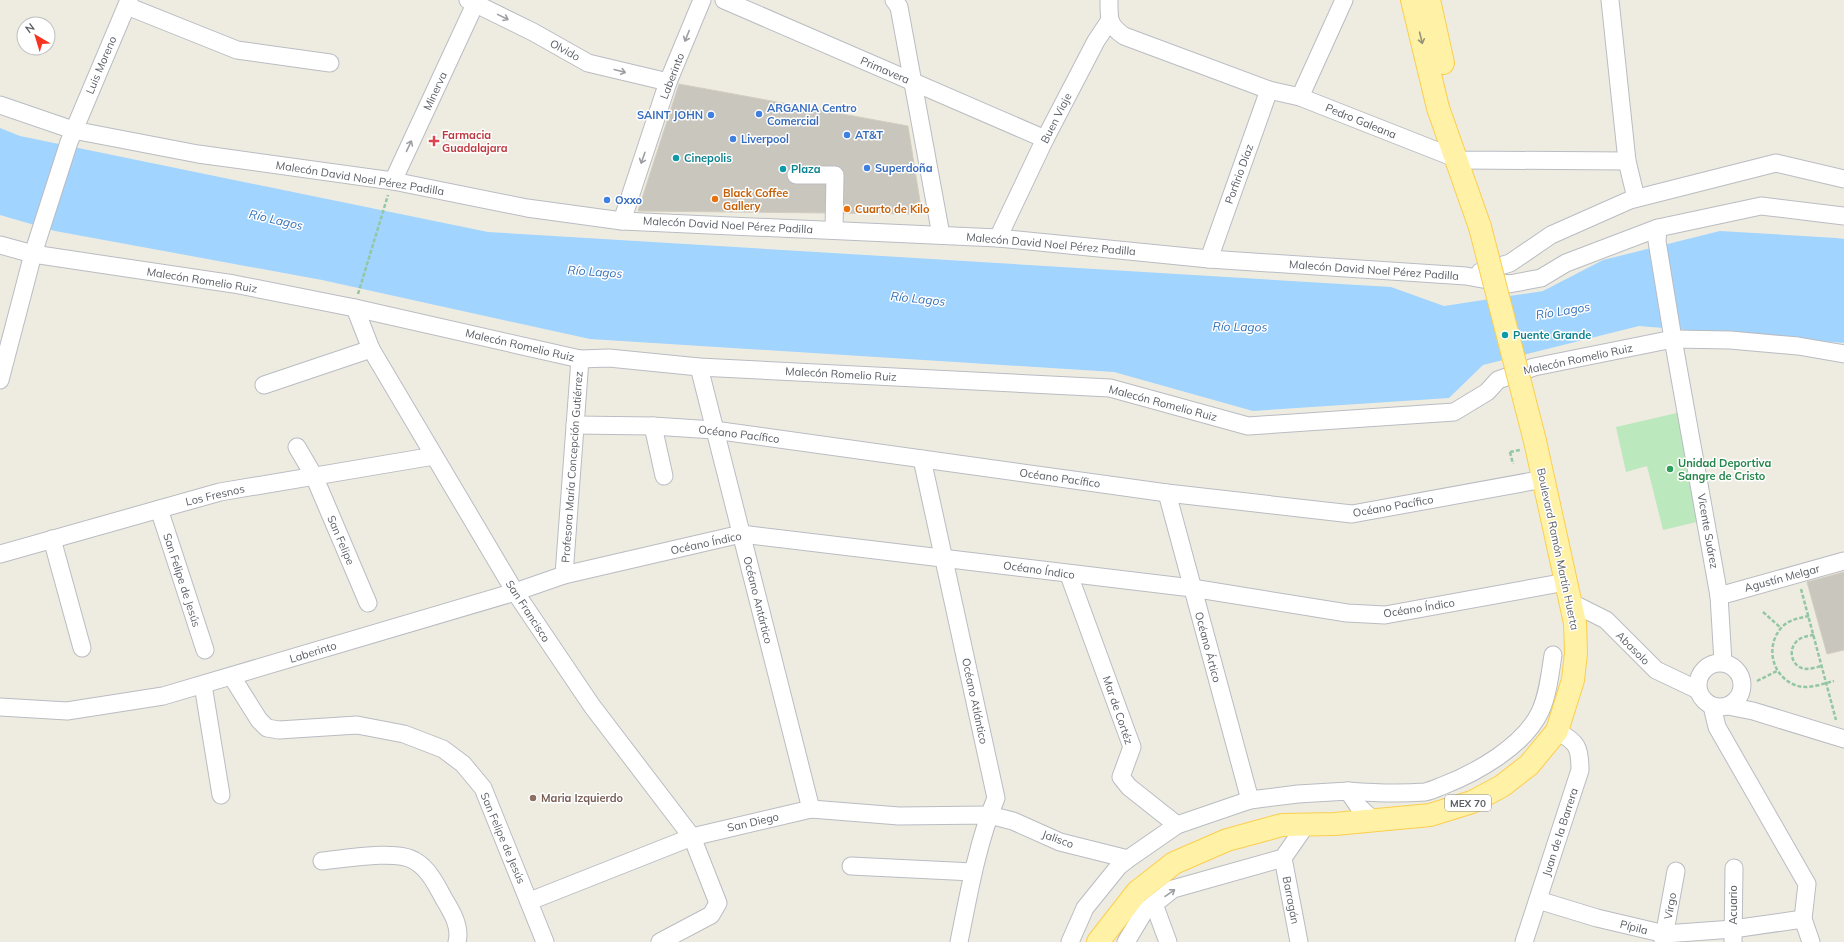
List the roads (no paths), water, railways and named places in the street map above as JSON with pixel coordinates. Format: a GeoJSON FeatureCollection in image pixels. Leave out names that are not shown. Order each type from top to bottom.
{"type":"FeatureCollection","features":[{"type":"Feature","properties":{"kind":"main road"},"geometry":{"type":"LineString","coordinates":[[1412,0],[1438,108],[1460,165]]}},
{"type":"Feature","properties":{"kind":"main road"},"geometry":{"type":"LineString","coordinates":[[1429,0],[1460,165]]}},
{"type":"Feature","properties":{"kind":"main road","name":"Boulevard Ramón Martín Huerta"},"geometry":{"type":"LineString","coordinates":[[1098,942],[1137,892],[1174,864],[1227,840],[1282,826],[1335,824],[1430,815],[1472,802],[1502,786],[1529,765],[1557,731],[1572,680],[1576,653],[1575,623],[1544,479],[1480,227],[1460,165]]}},
{"type":"Feature","properties":{"kind":"street","name":"Laberinto"},"geometry":{"type":"LineString","coordinates":[[622,221],[668,82],[702,0]]}},
{"type":"Feature","properties":{"kind":"street","name":"Primavera"},"geometry":{"type":"LineString","coordinates":[[724,0],[1045,139]]}},
{"type":"Feature","properties":{"kind":"street"},"geometry":{"type":"LineString","coordinates":[[894,0],[899,7],[941,235]]}},
{"type":"Feature","properties":{"kind":"street"},"geometry":{"type":"LineString","coordinates":[[1109,0],[1110,20]]}},
{"type":"Feature","properties":{"kind":"street"},"geometry":{"type":"LineString","coordinates":[[1300,97],[1344,0]]}},
{"type":"Feature","properties":{"kind":"street"},"geometry":{"type":"LineString","coordinates":[[1610,0],[1627,161],[1636,198]]}},
{"type":"Feature","properties":{"kind":"street","name":"Olvido"},"geometry":{"type":"LineString","coordinates":[[474,1],[588,63],[668,82]]}},
{"type":"Feature","properties":{"kind":"street","name":"Minerva"},"geometry":{"type":"LineString","coordinates":[[393,181],[474,1]]}},
{"type":"Feature","properties":{"kind":"street"},"geometry":{"type":"LineString","coordinates":[[128,3],[237,50],[330,63]]}},
{"type":"Feature","properties":{"kind":"street","name":"Luis Moreno"},"geometry":{"type":"LineString","coordinates":[[0,380],[36,246],[71,136],[128,3]]}},
{"type":"Feature","properties":{"kind":"street","name":"Pedro Galeana"},"geometry":{"type":"LineString","coordinates":[[1110,20],[1114,29],[1124,36],[1269,90],[1300,97],[1460,165],[1627,161]]}},
{"type":"Feature","properties":{"kind":"street","name":"Buen Viaje"},"geometry":{"type":"LineString","coordinates":[[998,238],[1045,139],[1096,41],[1110,20]]}},
{"type":"Feature","properties":{"kind":"street","name":"Porfirio Díaz"},"geometry":{"type":"LineString","coordinates":[[1209,259],[1269,90]]}},
{"type":"Feature","properties":{"kind":"street","name":"Malecón David Noel Pérez Padilla"},"geometry":{"type":"LineString","coordinates":[[0,105],[71,136],[393,181],[527,208],[622,221],[998,238],[1209,259],[1466,276]]}},
{"type":"Feature","properties":{"kind":"street"},"geometry":{"type":"LineString","coordinates":[[1466,276],[1510,263],[1551,235],[1636,198],[1776,163],[1844,179]]}},
{"type":"Feature","properties":{"kind":"street"},"geometry":{"type":"LineString","coordinates":[[796,175],[835,175],[834,230]]}},
{"type":"Feature","properties":{"kind":"street"},"geometry":{"type":"LineString","coordinates":[[1466,276],[1509,284],[1541,278],[1566,263],[1761,206],[1844,216]]}},
{"type":"Feature","properties":{"kind":"street","name":"Vicente Suárez"},"geometry":{"type":"LineString","coordinates":[[1658,235],[1672,335],[1719,596],[1723,662]]}},
{"type":"Feature","properties":{"kind":"street","name":"Malecón Romelio Ruiz"},"geometry":{"type":"LineString","coordinates":[[0,245],[36,246],[234,284],[356,301],[580,359],[609,358],[699,367],[1110,388],[1248,426],[1454,412],[1487,392],[1498,380],[1534,367],[1672,335],[1798,346],[1844,354]]}},
{"type":"Feature","properties":{"kind":"street","name":"San Francisco"},"geometry":{"type":"LineString","coordinates":[[356,301],[371,349],[515,592],[592,706],[692,837],[718,902],[711,915],[660,942]]}},
{"type":"Feature","properties":{"kind":"street"},"geometry":{"type":"LineString","coordinates":[[264,385],[371,349]]}},
{"type":"Feature","properties":{"kind":"street","name":"Profesora María Concepción Gutiérrez"},"geometry":{"type":"LineString","coordinates":[[564,575],[580,359]]}},
{"type":"Feature","properties":{"kind":"street","name":"Océano Antártico"},"geometry":{"type":"LineString","coordinates":[[699,367],[811,809]]}},
{"type":"Feature","properties":{"kind":"street","name":"Océano Pacífico"},"geometry":{"type":"LineString","coordinates":[[574,425],[653,426],[714,430],[1167,493],[1352,514],[1544,479]]}},
{"type":"Feature","properties":{"kind":"street"},"geometry":{"type":"LineString","coordinates":[[653,426],[664,476]]}},
{"type":"Feature","properties":{"kind":"street","name":"San Felipe"},"geometry":{"type":"LineString","coordinates":[[297,447],[314,476],[368,603]]}},
{"type":"Feature","properties":{"kind":"street","name":"Los Fresnos"},"geometry":{"type":"LineString","coordinates":[[0,554],[220,492],[434,456]]}},
{"type":"Feature","properties":{"kind":"street","name":"Océano Atlántico"},"geometry":{"type":"LineString","coordinates":[[922,459],[996,798],[989,815],[973,872],[959,942]]}},
{"type":"Feature","properties":{"kind":"street","name":"Océano Ártico"},"geometry":{"type":"LineString","coordinates":[[1167,493],[1250,800]]}},
{"type":"Feature","properties":{"kind":"street","name":"San Felipe de Jesús"},"geometry":{"type":"LineString","coordinates":[[159,509],[205,650]]}},
{"type":"Feature","properties":{"kind":"street","name":"Océano Índico"},"geometry":{"type":"LineString","coordinates":[[515,592],[564,575],[741,534],[944,557],[1069,574],[1192,588],[1346,613],[1385,615],[1568,592]]}},
{"type":"Feature","properties":{"kind":"street"},"geometry":{"type":"LineString","coordinates":[[52,539],[82,648]]}},
{"type":"Feature","properties":{"kind":"street","name":"Agustín Melgar"},"geometry":{"type":"LineString","coordinates":[[1719,596],[1844,561]]}},
{"type":"Feature","properties":{"kind":"street","name":"Mar de Cortéz"},"geometry":{"type":"LineString","coordinates":[[1069,574],[1132,747],[1121,777],[1129,787],[1177,825]]}},
{"type":"Feature","properties":{"kind":"street","name":"Laberinto"},"geometry":{"type":"LineString","coordinates":[[0,707],[67,711],[163,696],[232,677],[515,592]]}},
{"type":"Feature","properties":{"kind":"street","name":"Abasolo"},"geometry":{"type":"LineString","coordinates":[[1568,592],[1606,620],[1656,670],[1698,690]]}},
{"type":"Feature","properties":{"kind":"street"},"geometry":{"type":"LineString","coordinates":[[1070,942],[1085,908],[1128,859],[1177,825],[1250,800],[1298,794],[1348,791],[1374,793],[1426,792],[1466,776],[1487,764],[1524,735],[1540,712],[1548,686],[1553,655]]}},
{"type":"Feature","properties":{"kind":"street"},"geometry":{"type":"LineString","coordinates":[[1720,706],[1739,696],[1742,682],[1736,669],[1723,662],[1716,663],[1703,670],[1697,683],[1701,697],[1720,706],[1753,711],[1844,738]]}},
{"type":"Feature","properties":{"kind":"street","name":"San Felipe de Jesús"},"geometry":{"type":"LineString","coordinates":[[232,677],[259,720],[267,728],[279,730],[357,725],[404,734],[443,749],[463,764],[483,788],[546,942]]}},
{"type":"Feature","properties":{"kind":"street"},"geometry":{"type":"LineString","coordinates":[[203,685],[221,795]]}},
{"type":"Feature","properties":{"kind":"street"},"geometry":{"type":"LineString","coordinates":[[1720,706],[1717,727],[1807,884],[1803,919],[1811,942]]}},
{"type":"Feature","properties":{"kind":"street","name":"Juan de la Barrera"},"geometry":{"type":"LineString","coordinates":[[1524,942],[1580,770],[1580,752],[1570,738],[1557,731]]}},
{"type":"Feature","properties":{"kind":"street"},"geometry":{"type":"LineString","coordinates":[[1348,791],[1359,807],[1373,820]]}},
{"type":"Feature","properties":{"kind":"street","name":"San Diego"},"geometry":{"type":"LineString","coordinates":[[530,901],[692,837],[811,809],[899,816],[989,815]]}},
{"type":"Feature","properties":{"kind":"street","name":"Jalisco"},"geometry":{"type":"LineString","coordinates":[[989,815],[1014,821],[1060,842],[1128,859]]}},
{"type":"Feature","properties":{"kind":"street"},"geometry":{"type":"LineString","coordinates":[[1126,942],[1144,912],[1173,889],[1283,858],[1306,825]]}},
{"type":"Feature","properties":{"kind":"street"},"geometry":{"type":"LineString","coordinates":[[322,861],[392,854],[415,860],[431,876],[456,919],[459,937],[457,942]]}},
{"type":"Feature","properties":{"kind":"street","name":"Barragán"},"geometry":{"type":"LineString","coordinates":[[1283,858],[1299,942]]}},
{"type":"Feature","properties":{"kind":"street"},"geometry":{"type":"LineString","coordinates":[[851,866],[973,872]]}},
{"type":"Feature","properties":{"kind":"street","name":"Acuario"},"geometry":{"type":"LineString","coordinates":[[1733,936],[1734,868]]}},
{"type":"Feature","properties":{"kind":"street","name":"Virgo"},"geometry":{"type":"LineString","coordinates":[[1664,938],[1676,870]]}},
{"type":"Feature","properties":{"kind":"street","name":"Pípila"},"geometry":{"type":"LineString","coordinates":[[1538,900],[1664,938],[1733,936],[1803,919]]}},
{"type":"Feature","properties":{"kind":"street"},"geometry":{"type":"LineString","coordinates":[[1154,904],[1168,942]]}},
{"type":"Feature","properties":{"kind":"water","name":"Río Lagos"},"geometry":{"type":"Polygon","coordinates":[[[0,128],[20,136],[488,232],[1391,287],[1444,306],[1543,291],[1603,260],[1720,231],[1836,238],[1844,239],[1844,343],[1639,326],[1483,365],[1449,398],[1253,411],[1114,372],[590,339],[322,280],[55,231],[0,215],[0,128]]]}},
{"type":"Feature","properties":{"kind":"place","name":"ARGANIA Centro Comercial"},"geometry":{"type":"Point","coordinates":[759,114]}},
{"type":"Feature","properties":{"kind":"place","name":"SAINT JOHN"},"geometry":{"type":"Point","coordinates":[711,115]}},
{"type":"Feature","properties":{"kind":"place","name":"AT&T"},"geometry":{"type":"Point","coordinates":[847,135]}},
{"type":"Feature","properties":{"kind":"place","name":"Liverpool"},"geometry":{"type":"Point","coordinates":[733,139]}},
{"type":"Feature","properties":{"kind":"place","name":"Farmacia Guadalajara"},"geometry":{"type":"Point","coordinates":[434,141]}},
{"type":"Feature","properties":{"kind":"place","name":"Cinepolis"},"geometry":{"type":"Point","coordinates":[676,158]}},
{"type":"Feature","properties":{"kind":"place","name":"Superdoña"},"geometry":{"type":"Point","coordinates":[867,168]}},
{"type":"Feature","properties":{"kind":"place","name":"Plaza"},"geometry":{"type":"Point","coordinates":[783,169]}},
{"type":"Feature","properties":{"kind":"place","name":"Black Coffee Gallery"},"geometry":{"type":"Point","coordinates":[715,199]}},
{"type":"Feature","properties":{"kind":"place","name":"Oxxo"},"geometry":{"type":"Point","coordinates":[607,200]}},
{"type":"Feature","properties":{"kind":"place","name":"Cuarto de Kilo"},"geometry":{"type":"Point","coordinates":[847,209]}},
{"type":"Feature","properties":{"kind":"place","name":"Puente Grande"},"geometry":{"type":"Point","coordinates":[1505,335]}},
{"type":"Feature","properties":{"kind":"place","name":"Unidad Deportiva Sangre de Cristo"},"geometry":{"type":"Point","coordinates":[1670,469]}},
{"type":"Feature","properties":{"kind":"place","name":"Maria Izquierdo"},"geometry":{"type":"Point","coordinates":[533,798]}}]}
